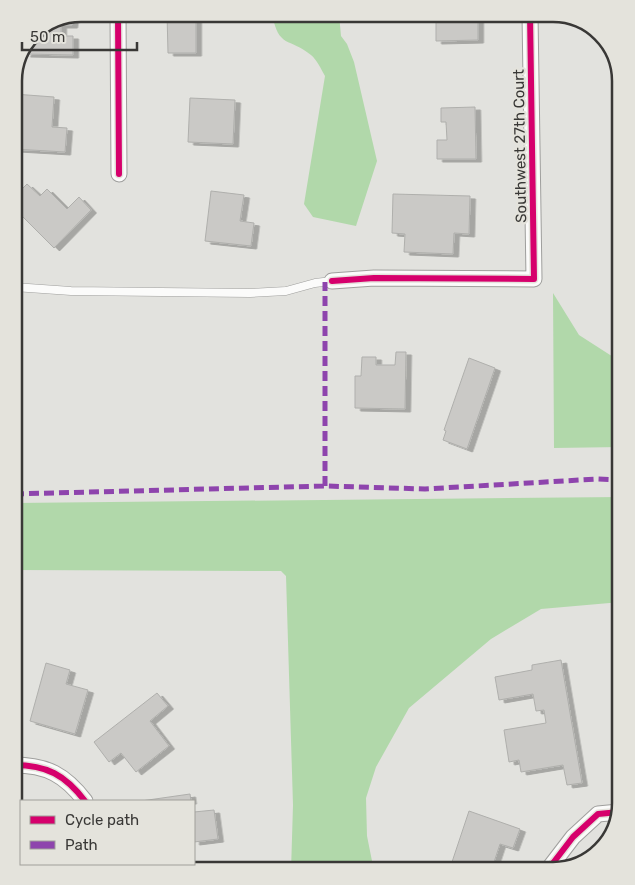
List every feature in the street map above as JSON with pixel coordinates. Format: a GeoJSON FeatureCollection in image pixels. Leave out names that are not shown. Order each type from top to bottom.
{"type":"FeatureCollection","features":[{"type":"Feature","properties":{"kind":"street"},"geometry":{"type":"LineString","coordinates":[[118,22],[119,174]]}},
{"type":"Feature","properties":{"kind":"street","name":"Southwest 27th Court"},"geometry":{"type":"LineString","coordinates":[[332,281],[374,278],[534,278],[530,23]]}},
{"type":"Feature","properties":{"kind":"street"},"geometry":{"type":"LineString","coordinates":[[22,765],[58,773],[73,785],[84,800]]}},
{"type":"Feature","properties":{"kind":"street"},"geometry":{"type":"LineString","coordinates":[[554,862],[573,837],[598,814],[612,813]]}},
{"type":"Feature","properties":{"kind":"lane"},"geometry":{"type":"LineString","coordinates":[[23,288],[71,291],[250,293],[286,290],[315,282],[332,281]]}},
{"type":"Feature","properties":{"kind":"shaded area"},"geometry":{"type":"Polygon","coordinates":[[[274,22],[340,23],[341,36],[347,44],[354,62],[377,161],[356,226],[313,217],[304,204],[325,76],[311,55],[282,38],[274,22]]]}},
{"type":"Feature","properties":{"kind":"shaded area"},"geometry":{"type":"Polygon","coordinates":[[[553,293],[579,335],[612,356],[612,447],[554,448],[553,293]]]}},
{"type":"Feature","properties":{"kind":"shaded area"},"geometry":{"type":"Polygon","coordinates":[[[612,497],[612,603],[541,609],[491,639],[409,708],[376,767],[366,798],[367,836],[372,862],[291,862],[293,805],[286,576],[281,571],[22,570],[22,503],[612,497]]]}},
{"type":"Feature","properties":{"kind":"building"},"geometry":{"type":"Polygon","coordinates":[[[167,22],[196,22],[196,53],[168,53],[167,22]]]}},
{"type":"Feature","properties":{"kind":"building"},"geometry":{"type":"Polygon","coordinates":[[[436,23],[478,23],[478,40],[436,41],[436,23]]]}},
{"type":"Feature","properties":{"kind":"building"},"geometry":{"type":"Polygon","coordinates":[[[61,26],[61,36],[73,36],[73,55],[29,54],[49,32],[61,26]]]}},
{"type":"Feature","properties":{"kind":"building"},"geometry":{"type":"Polygon","coordinates":[[[23,95],[54,97],[52,127],[67,128],[65,152],[23,150],[23,95]]]}},
{"type":"Feature","properties":{"kind":"building"},"geometry":{"type":"Polygon","coordinates":[[[190,98],[235,100],[233,144],[188,142],[190,98]]]}},
{"type":"Feature","properties":{"kind":"building"},"geometry":{"type":"Polygon","coordinates":[[[475,107],[476,159],[437,159],[437,140],[447,140],[446,122],[441,122],[441,108],[475,107]]]}},
{"type":"Feature","properties":{"kind":"building"},"geometry":{"type":"Polygon","coordinates":[[[27,184],[40,196],[47,189],[67,209],[79,197],[91,210],[54,248],[23,217],[23,188],[27,184]]]}},
{"type":"Feature","properties":{"kind":"building"},"geometry":{"type":"Polygon","coordinates":[[[211,191],[244,195],[240,221],[254,223],[251,246],[205,241],[211,191]]]}},
{"type":"Feature","properties":{"kind":"building"},"geometry":{"type":"Polygon","coordinates":[[[393,194],[470,196],[469,234],[454,233],[453,254],[404,252],[405,234],[392,233],[393,194]]]}},
{"type":"Feature","properties":{"kind":"building"},"geometry":{"type":"Polygon","coordinates":[[[396,352],[406,352],[405,409],[355,408],[355,376],[361,376],[362,357],[376,357],[376,365],[395,365],[396,352]]]}},
{"type":"Feature","properties":{"kind":"building"},"geometry":{"type":"Polygon","coordinates":[[[469,358],[495,368],[467,449],[443,440],[446,431],[444,430],[469,358]]]}},
{"type":"Feature","properties":{"kind":"building"},"geometry":{"type":"Polygon","coordinates":[[[561,660],[582,783],[567,785],[563,765],[521,772],[519,760],[509,762],[504,730],[546,723],[544,710],[536,711],[533,694],[499,700],[495,677],[532,670],[532,665],[561,660]]]}},
{"type":"Feature","properties":{"kind":"building"},"geometry":{"type":"Polygon","coordinates":[[[46,663],[70,670],[66,684],[88,690],[75,734],[30,721],[46,663]]]}},
{"type":"Feature","properties":{"kind":"building"},"geometry":{"type":"Polygon","coordinates":[[[157,693],[168,706],[150,721],[169,746],[136,772],[121,753],[109,762],[94,742],[157,693]]]}},
{"type":"Feature","properties":{"kind":"building"},"geometry":{"type":"Polygon","coordinates":[[[190,794],[191,800],[148,800],[190,794]]]}},
{"type":"Feature","properties":{"kind":"building"},"geometry":{"type":"Polygon","coordinates":[[[214,810],[218,839],[195,842],[195,812],[214,810]]]}},
{"type":"Feature","properties":{"kind":"building"},"geometry":{"type":"Polygon","coordinates":[[[469,811],[520,829],[513,848],[500,844],[494,862],[452,862],[469,811]]]}},
{"type":"Feature","properties":{"kind":"marked path"},"geometry":{"type":"LineString","coordinates":[[325,282],[325,486]]}},
{"type":"Feature","properties":{"kind":"marked path"},"geometry":{"type":"LineString","coordinates":[[22,494],[325,486],[425,489],[612,480]]}},
{"type":"Feature","properties":{"kind":"cycle path"},"geometry":{"type":"LineString","coordinates":[[118,22],[119,174]]}},
{"type":"Feature","properties":{"kind":"cycle path"},"geometry":{"type":"LineString","coordinates":[[332,281],[374,278],[534,279],[530,23]]}},
{"type":"Feature","properties":{"kind":"cycle path"},"geometry":{"type":"LineString","coordinates":[[22,765],[54,773],[70,784],[84,800]]}},
{"type":"Feature","properties":{"kind":"cycle path"},"geometry":{"type":"LineString","coordinates":[[554,862],[573,837],[598,814],[612,813]]}}]}
